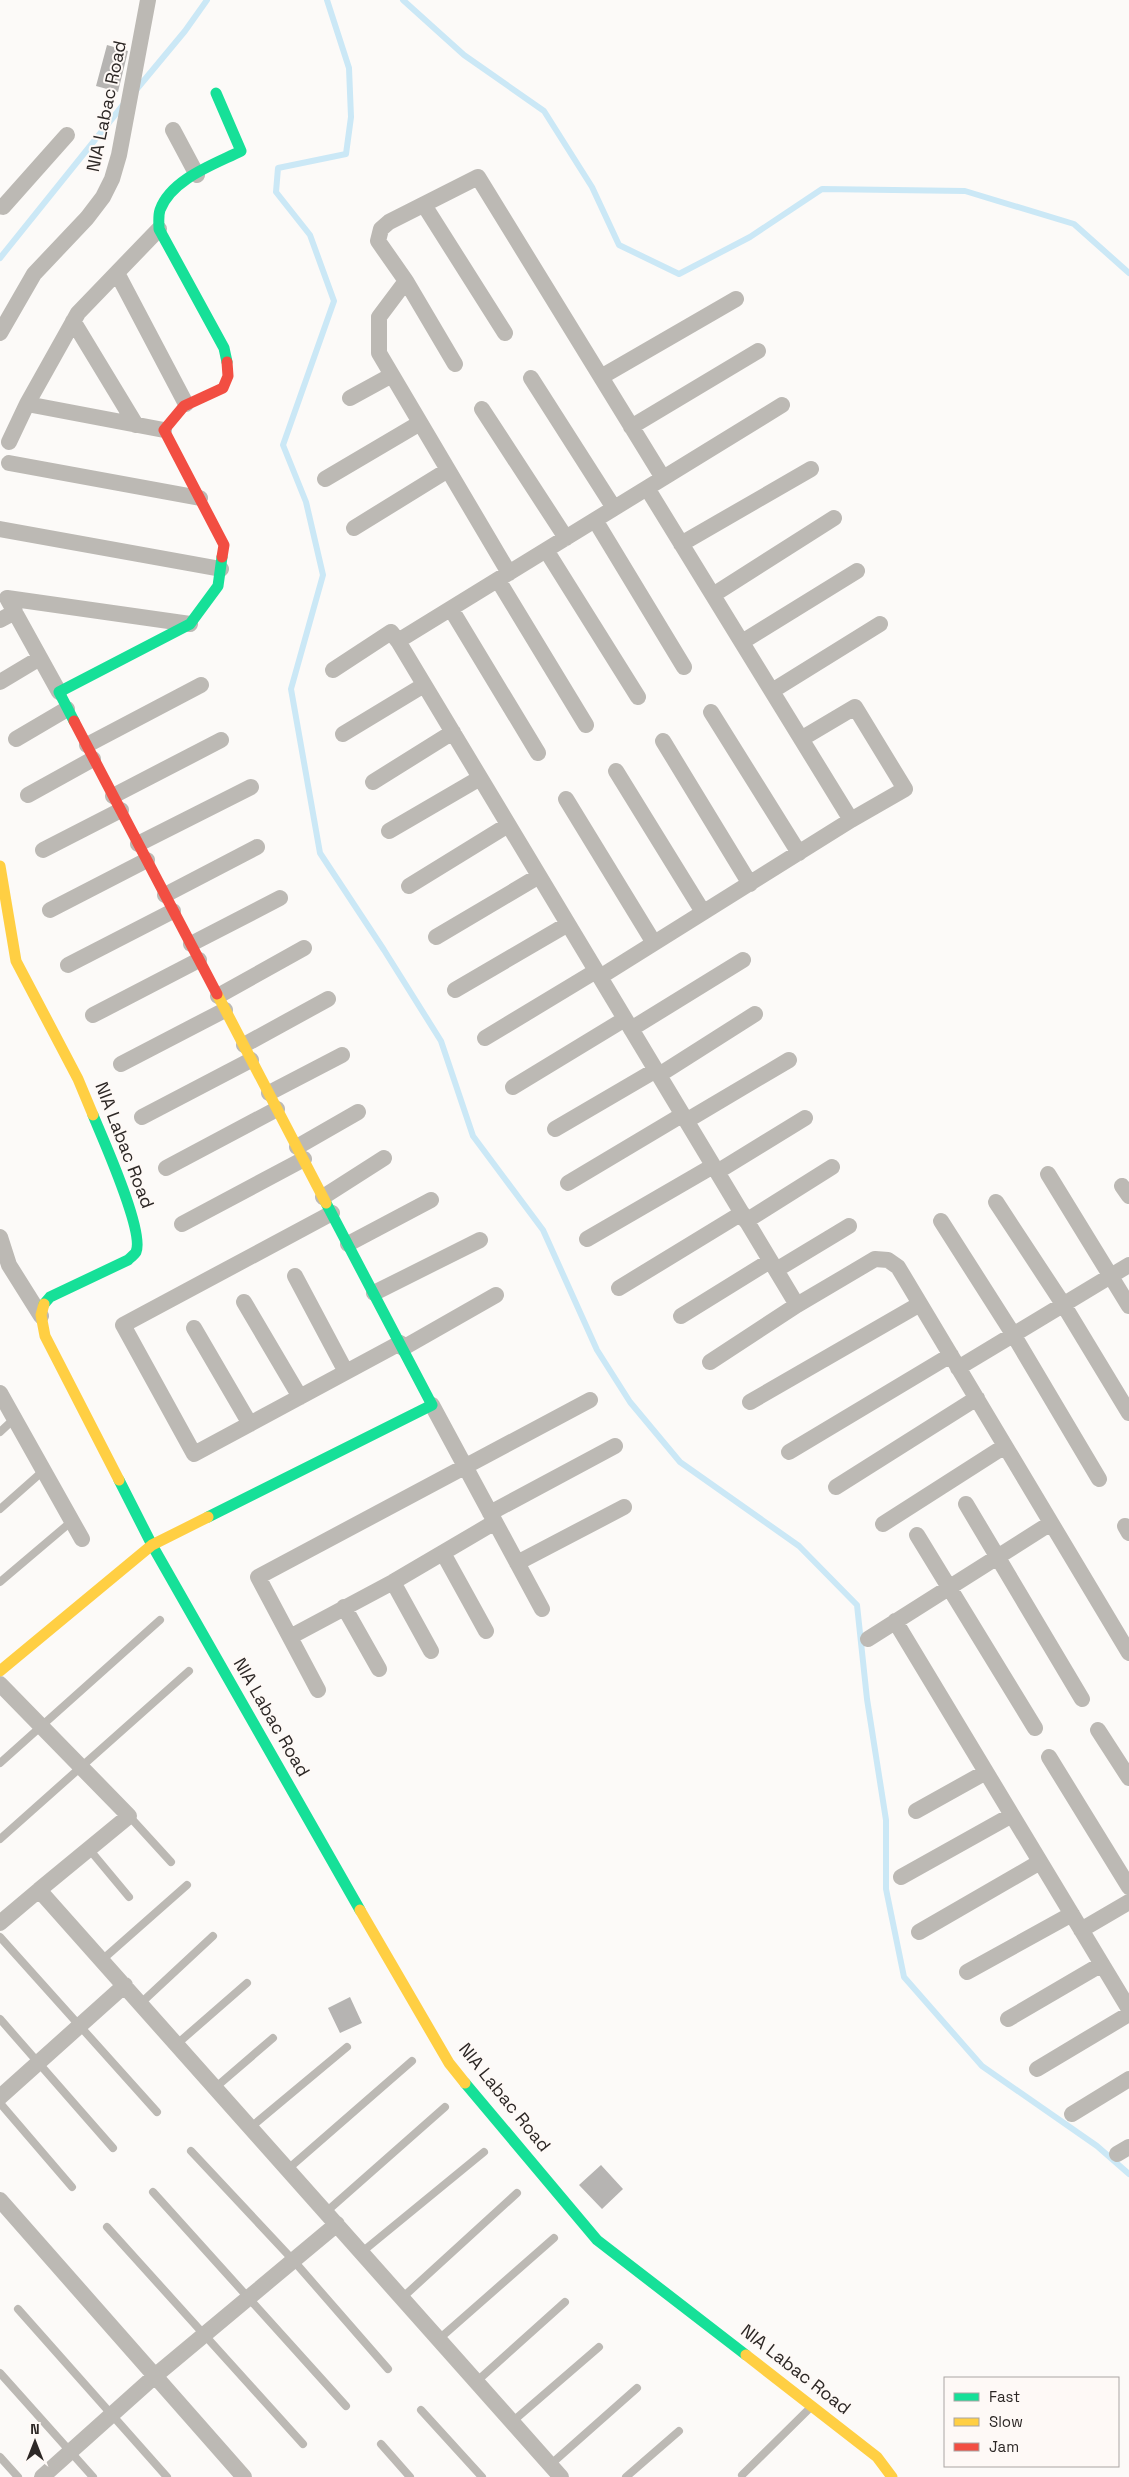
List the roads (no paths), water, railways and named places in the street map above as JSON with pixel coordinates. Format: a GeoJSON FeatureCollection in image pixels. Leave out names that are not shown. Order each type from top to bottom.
{"type":"FeatureCollection","features":[{"type":"Feature","properties":{"kind":"street","name":"NIA Labac Road"},"geometry":{"type":"LineString","coordinates":[[0,333],[34,274],[87,218],[103,197],[112,179],[119,155],[148,0]]}},
{"type":"Feature","properties":{"kind":"street"},"geometry":{"type":"LineString","coordinates":[[164,430],[186,404],[223,390],[229,381],[229,367],[224,348],[159,229],[160,209],[172,192],[197,175],[241,151],[216,92]]}},
{"type":"Feature","properties":{"kind":"street"},"geometry":{"type":"LineString","coordinates":[[173,130],[197,175]]}},
{"type":"Feature","properties":{"kind":"street"},"geometry":{"type":"LineString","coordinates":[[0,206],[3,207],[67,135]]}},
{"type":"Feature","properties":{"kind":"street"},"geometry":{"type":"LineString","coordinates":[[455,364],[406,281],[378,241],[381,229],[389,222],[478,176],[662,478]]}},
{"type":"Feature","properties":{"kind":"street"},"geometry":{"type":"LineString","coordinates":[[424,204],[505,334]]}},
{"type":"Feature","properties":{"kind":"street"},"geometry":{"type":"LineString","coordinates":[[9,442],[27,404],[78,313],[159,229]]}},
{"type":"Feature","properties":{"kind":"street"},"geometry":{"type":"LineString","coordinates":[[117,273],[186,404]]}},
{"type":"Feature","properties":{"kind":"street"},"geometry":{"type":"LineString","coordinates":[[406,281],[379,317],[379,353],[448,470],[586,725]]}},
{"type":"Feature","properties":{"kind":"street"},"geometry":{"type":"LineString","coordinates":[[600,377],[736,299]]}},
{"type":"Feature","properties":{"kind":"street"},"geometry":{"type":"LineString","coordinates":[[73,321],[136,425]]}},
{"type":"Feature","properties":{"kind":"street"},"geometry":{"type":"LineString","coordinates":[[631,427],[758,351]]}},
{"type":"Feature","properties":{"kind":"street"},"geometry":{"type":"LineString","coordinates":[[350,398],[392,375]]}},
{"type":"Feature","properties":{"kind":"street"},"geometry":{"type":"LineString","coordinates":[[531,378],[614,508]]}},
{"type":"Feature","properties":{"kind":"street"},"geometry":{"type":"LineString","coordinates":[[27,404],[164,430]]}},
{"type":"Feature","properties":{"kind":"street"},"geometry":{"type":"LineString","coordinates":[[398,641],[782,405]]}},
{"type":"Feature","properties":{"kind":"street"},"geometry":{"type":"LineString","coordinates":[[482,410],[566,538]]}},
{"type":"Feature","properties":{"kind":"street"},"geometry":{"type":"LineString","coordinates":[[325,479],[420,423]]}},
{"type":"Feature","properties":{"kind":"street"},"geometry":{"type":"LineString","coordinates":[[58,692],[190,624],[218,586],[224,545],[164,430]]}},
{"type":"Feature","properties":{"kind":"street"},"geometry":{"type":"LineString","coordinates":[[9,463],[200,498]]}},
{"type":"Feature","properties":{"kind":"street"},"geometry":{"type":"LineString","coordinates":[[681,544],[811,469]]}},
{"type":"Feature","properties":{"kind":"street"},"geometry":{"type":"LineString","coordinates":[[354,528],[448,470]]}},
{"type":"Feature","properties":{"kind":"street"},"geometry":{"type":"LineString","coordinates":[[647,488],[851,820]]}},
{"type":"Feature","properties":{"kind":"street"},"geometry":{"type":"LineString","coordinates":[[713,596],[834,518]]}},
{"type":"Feature","properties":{"kind":"street"},"geometry":{"type":"LineString","coordinates":[[595,520],[684,667]]}},
{"type":"Feature","properties":{"kind":"street"},"geometry":{"type":"LineString","coordinates":[[0,529],[221,569]]}},
{"type":"Feature","properties":{"kind":"street"},"geometry":{"type":"LineString","coordinates":[[546,550],[638,697]]}},
{"type":"Feature","properties":{"kind":"street"},"geometry":{"type":"LineString","coordinates":[[742,642],[857,570]]}},
{"type":"Feature","properties":{"kind":"street"},"geometry":{"type":"LineString","coordinates":[[190,624],[7,598],[121,810],[432,1405],[542,1609]]}},
{"type":"Feature","properties":{"kind":"street"},"geometry":{"type":"LineString","coordinates":[[450,609],[538,753]]}},
{"type":"Feature","properties":{"kind":"street"},"geometry":{"type":"LineString","coordinates":[[0,620],[15,612]]}},
{"type":"Feature","properties":{"kind":"street"},"geometry":{"type":"LineString","coordinates":[[772,691],[880,624]]}},
{"type":"Feature","properties":{"kind":"street"},"geometry":{"type":"LineString","coordinates":[[333,670],[391,632],[398,641],[797,1305]]}},
{"type":"Feature","properties":{"kind":"street"},"geometry":{"type":"LineString","coordinates":[[0,682],[40,658]]}},
{"type":"Feature","properties":{"kind":"street"},"geometry":{"type":"LineString","coordinates":[[28,795],[90,752],[201,685]]}},
{"type":"Feature","properties":{"kind":"street"},"geometry":{"type":"LineString","coordinates":[[343,734],[424,685]]}},
{"type":"Feature","properties":{"kind":"street"},"geometry":{"type":"LineString","coordinates":[[485,1038],[654,943],[904,789],[855,707],[801,739]]}},
{"type":"Feature","properties":{"kind":"street"},"geometry":{"type":"LineString","coordinates":[[16,739],[67,709]]}},
{"type":"Feature","properties":{"kind":"street"},"geometry":{"type":"LineString","coordinates":[[711,712],[799,853]]}},
{"type":"Feature","properties":{"kind":"street"},"geometry":{"type":"LineString","coordinates":[[373,782],[452,732]]}},
{"type":"Feature","properties":{"kind":"street"},"geometry":{"type":"LineString","coordinates":[[113,796],[221,740]]}},
{"type":"Feature","properties":{"kind":"street"},"geometry":{"type":"LineString","coordinates":[[663,741],[750,884]]}},
{"type":"Feature","properties":{"kind":"street"},"geometry":{"type":"LineString","coordinates":[[616,771],[703,912]]}},
{"type":"Feature","properties":{"kind":"street"},"geometry":{"type":"LineString","coordinates":[[389,831],[480,778]]}},
{"type":"Feature","properties":{"kind":"street"},"geometry":{"type":"LineString","coordinates":[[138,844],[251,787]]}},
{"type":"Feature","properties":{"kind":"street"},"geometry":{"type":"LineString","coordinates":[[566,799],[654,943]]}},
{"type":"Feature","properties":{"kind":"street"},"geometry":{"type":"LineString","coordinates":[[43,850],[121,810]]}},
{"type":"Feature","properties":{"kind":"street"},"geometry":{"type":"LineString","coordinates":[[409,886],[508,825]]}},
{"type":"Feature","properties":{"kind":"street"},"geometry":{"type":"LineString","coordinates":[[165,896],[257,847]]}},
{"type":"Feature","properties":{"kind":"street"},"geometry":{"type":"LineString","coordinates":[[50,910],[147,860]]}},
{"type":"Feature","properties":{"kind":"street","name":"NIA Labac Road"},"geometry":{"type":"LineString","coordinates":[[0,866],[16,962],[82,1088],[127,1198],[137,1244],[136,1252],[128,1260],[50,1297],[44,1303],[41,1316],[45,1336],[152,1545],[271,1756],[449,2063],[598,2240],[877,2457],[892,2477]]}},
{"type":"Feature","properties":{"kind":"street"},"geometry":{"type":"LineString","coordinates":[[436,937],[539,876]]}},
{"type":"Feature","properties":{"kind":"street"},"geometry":{"type":"LineString","coordinates":[[191,944],[280,898]]}},
{"type":"Feature","properties":{"kind":"street"},"geometry":{"type":"LineString","coordinates":[[68,965],[174,911]]}},
{"type":"Feature","properties":{"kind":"street"},"geometry":{"type":"LineString","coordinates":[[455,990],[568,924]]}},
{"type":"Feature","properties":{"kind":"street"},"geometry":{"type":"LineString","coordinates":[[121,1064],[222,1003],[304,948]]}},
{"type":"Feature","properties":{"kind":"street"},"geometry":{"type":"LineString","coordinates":[[93,1015],[199,960]]}},
{"type":"Feature","properties":{"kind":"street"},"geometry":{"type":"LineString","coordinates":[[512,1087],[743,960]]}},
{"type":"Feature","properties":{"kind":"street"},"geometry":{"type":"LineString","coordinates":[[244,1045],[328,1000]]}},
{"type":"Feature","properties":{"kind":"street"},"geometry":{"type":"LineString","coordinates":[[555,1129],[657,1073],[755,1014]]}},
{"type":"Feature","properties":{"kind":"street"},"geometry":{"type":"LineString","coordinates":[[269,1093],[342,1056]]}},
{"type":"Feature","properties":{"kind":"street"},"geometry":{"type":"LineString","coordinates":[[142,1117],[251,1060]]}},
{"type":"Feature","properties":{"kind":"street"},"geometry":{"type":"LineString","coordinates":[[568,1183],[789,1060]]}},
{"type":"Feature","properties":{"kind":"street"},"geometry":{"type":"LineString","coordinates":[[166,1168],[277,1109]]}},
{"type":"Feature","properties":{"kind":"street"},"geometry":{"type":"LineString","coordinates":[[182,1224],[300,1153],[358,1112]]}},
{"type":"Feature","properties":{"kind":"street"},"geometry":{"type":"LineString","coordinates":[[587,1239],[805,1118]]}},
{"type":"Feature","properties":{"kind":"street"},"geometry":{"type":"LineString","coordinates":[[323,1196],[384,1158]]}},
{"type":"Feature","properties":{"kind":"street"},"geometry":{"type":"LineString","coordinates":[[619,1288],[832,1167]]}},
{"type":"Feature","properties":{"kind":"street"},"geometry":{"type":"LineString","coordinates":[[1048,1174],[1129,1306]]}},
{"type":"Feature","properties":{"kind":"street"},"geometry":{"type":"LineString","coordinates":[[348,1244],[431,1200]]}},
{"type":"Feature","properties":{"kind":"street"},"geometry":{"type":"LineString","coordinates":[[996,1202],[1063,1304],[1129,1413]]}},
{"type":"Feature","properties":{"kind":"street"},"geometry":{"type":"LineString","coordinates":[[332,1214],[123,1325],[194,1454],[346,1372],[401,1346],[496,1295]]}},
{"type":"Feature","properties":{"kind":"street"},"geometry":{"type":"LineString","coordinates":[[941,1221],[1013,1334],[1099,1479]]}},
{"type":"Feature","properties":{"kind":"street"},"geometry":{"type":"LineString","coordinates":[[681,1316],[773,1265],[849,1226]]}},
{"type":"Feature","properties":{"kind":"street"},"geometry":{"type":"LineString","coordinates":[[0,1237],[4,1268],[41,1316]]}},
{"type":"Feature","properties":{"kind":"street"},"geometry":{"type":"LineString","coordinates":[[374,1293],[480,1240]]}},
{"type":"Feature","properties":{"kind":"street"},"geometry":{"type":"LineString","coordinates":[[710,1362],[797,1305],[875,1259],[888,1260],[898,1267],[1129,1653]]}},
{"type":"Feature","properties":{"kind":"street"},"geometry":{"type":"LineString","coordinates":[[789,1452],[955,1362],[1013,1334],[1129,1265]]}},
{"type":"Feature","properties":{"kind":"street"},"geometry":{"type":"LineString","coordinates":[[295,1276],[346,1372]]}},
{"type":"Feature","properties":{"kind":"street"},"geometry":{"type":"LineString","coordinates":[[244,1302],[300,1397]]}},
{"type":"Feature","properties":{"kind":"street"},"geometry":{"type":"LineString","coordinates":[[750,1402],[920,1304]]}},
{"type":"Feature","properties":{"kind":"street"},"geometry":{"type":"LineString","coordinates":[[194,1328],[250,1424]]}},
{"type":"Feature","properties":{"kind":"street"},"geometry":{"type":"LineString","coordinates":[[0,1393],[82,1539]]}},
{"type":"Feature","properties":{"kind":"street"},"geometry":{"type":"LineString","coordinates":[[836,1487],[977,1398]]}},
{"type":"Feature","properties":{"kind":"street"},"geometry":{"type":"LineString","coordinates":[[318,1690],[258,1577],[466,1468],[590,1400]]}},
{"type":"Feature","properties":{"kind":"street"},"geometry":{"type":"LineString","coordinates":[[0,1671],[152,1545],[432,1405]]}},
{"type":"Feature","properties":{"kind":"street"},"geometry":{"type":"LineString","coordinates":[[290,1637],[393,1582],[443,1552],[493,1517],[615,1446]]}},
{"type":"Feature","properties":{"kind":"street"},"geometry":{"type":"LineString","coordinates":[[883,1524],[1005,1446]]}},
{"type":"Feature","properties":{"kind":"street"},"geometry":{"type":"LineString","coordinates":[[966,1504],[1082,1699]]}},
{"type":"Feature","properties":{"kind":"street"},"geometry":{"type":"LineString","coordinates":[[517,1563],[624,1507]]}},
{"type":"Feature","properties":{"kind":"street"},"geometry":{"type":"LineString","coordinates":[[868,1639],[1051,1523]]}},
{"type":"Feature","properties":{"kind":"street"},"geometry":{"type":"LineString","coordinates":[[917,1534],[1035,1728]]}},
{"type":"Feature","properties":{"kind":"street"},"geometry":{"type":"LineString","coordinates":[[443,1552],[486,1631]]}},
{"type":"Feature","properties":{"kind":"street"},"geometry":{"type":"LineString","coordinates":[[393,1582],[431,1651]]}},
{"type":"Feature","properties":{"kind":"street"},"geometry":{"type":"LineString","coordinates":[[344,1607],[379,1669]]}},
{"type":"Feature","properties":{"kind":"street"},"geometry":{"type":"LineString","coordinates":[[895,1621],[1129,2009]]}},
{"type":"Feature","properties":{"kind":"street"},"geometry":{"type":"LineString","coordinates":[[0,1684],[129,1816],[0,1923]]}},
{"type":"Feature","properties":{"kind":"street"},"geometry":{"type":"LineString","coordinates":[[1098,1730],[1129,1778]]}},
{"type":"Feature","properties":{"kind":"street"},"geometry":{"type":"LineString","coordinates":[[1049,1758],[1129,1887]]}},
{"type":"Feature","properties":{"kind":"street"},"geometry":{"type":"LineString","coordinates":[[916,1811],[986,1772]]}},
{"type":"Feature","properties":{"kind":"street"},"geometry":{"type":"LineString","coordinates":[[901,1877],[1012,1815]]}},
{"type":"Feature","properties":{"kind":"street"},"geometry":{"type":"LineString","coordinates":[[919,1932],[1040,1862]]}},
{"type":"Feature","properties":{"kind":"street"},"geometry":{"type":"LineString","coordinates":[[39,1890],[561,2477]]}},
{"type":"Feature","properties":{"kind":"street"},"geometry":{"type":"LineString","coordinates":[[1082,1930],[1129,1902]]}},
{"type":"Feature","properties":{"kind":"street"},"geometry":{"type":"LineString","coordinates":[[967,1972],[1072,1914]]}},
{"type":"Feature","properties":{"kind":"street"},"geometry":{"type":"LineString","coordinates":[[1008,2020],[1102,1964]]}},
{"type":"Feature","properties":{"kind":"street"},"geometry":{"type":"LineString","coordinates":[[0,2096],[125,1985]]}},
{"type":"Feature","properties":{"kind":"street"},"geometry":{"type":"LineString","coordinates":[[1037,2068],[1129,2014]]}},
{"type":"Feature","properties":{"kind":"street"},"geometry":{"type":"LineString","coordinates":[[1072,2114],[1129,2078]]}},
{"type":"Feature","properties":{"kind":"street"},"geometry":{"type":"LineString","coordinates":[[0,2200],[244,2477]]}},
{"type":"Feature","properties":{"kind":"street"},"geometry":{"type":"LineString","coordinates":[[42,2477],[156,2376],[293,2260],[331,2218]]}},
{"type":"Feature","properties":{"kind":"lane"},"geometry":{"type":"LineString","coordinates":[[0,1432],[14,1419]]}},
{"type":"Feature","properties":{"kind":"lane"},"geometry":{"type":"LineString","coordinates":[[0,1509],[43,1471]]}},
{"type":"Feature","properties":{"kind":"lane"},"geometry":{"type":"LineString","coordinates":[[0,1582],[72,1521]]}},
{"type":"Feature","properties":{"kind":"lane"},"geometry":{"type":"LineString","coordinates":[[0,1763],[160,1620]]}},
{"type":"Feature","properties":{"kind":"lane"},"geometry":{"type":"LineString","coordinates":[[0,1839],[189,1671]]}},
{"type":"Feature","properties":{"kind":"lane"},"geometry":{"type":"LineString","coordinates":[[129,1816],[171,1862]]}},
{"type":"Feature","properties":{"kind":"lane"},"geometry":{"type":"LineString","coordinates":[[89,1849],[129,1898]]}},
{"type":"Feature","properties":{"kind":"lane"},"geometry":{"type":"LineString","coordinates":[[102,1960],[187,1885]]}},
{"type":"Feature","properties":{"kind":"lane"},"geometry":{"type":"LineString","coordinates":[[141,2003],[213,1936]]}},
{"type":"Feature","properties":{"kind":"lane"},"geometry":{"type":"LineString","coordinates":[[0,1937],[81,2025],[157,2112]]}},
{"type":"Feature","properties":{"kind":"lane"},"geometry":{"type":"LineString","coordinates":[[177,2044],[247,1983]]}},
{"type":"Feature","properties":{"kind":"lane"},"geometry":{"type":"LineString","coordinates":[[0,2019],[114,2148]]}},
{"type":"Feature","properties":{"kind":"lane"},"geometry":{"type":"LineString","coordinates":[[216,2087],[273,2038]]}},
{"type":"Feature","properties":{"kind":"lane"},"geometry":{"type":"LineString","coordinates":[[251,2127],[347,2047]]}},
{"type":"Feature","properties":{"kind":"lane"},"geometry":{"type":"LineString","coordinates":[[288,2169],[412,2061]]}},
{"type":"Feature","properties":{"kind":"lane"},"geometry":{"type":"LineString","coordinates":[[0,2103],[72,2188]]}},
{"type":"Feature","properties":{"kind":"lane"},"geometry":{"type":"LineString","coordinates":[[331,2218],[445,2107]]}},
{"type":"Feature","properties":{"kind":"lane"},"geometry":{"type":"LineString","coordinates":[[191,2151],[293,2260],[388,2369]]}},
{"type":"Feature","properties":{"kind":"lane"},"geometry":{"type":"LineString","coordinates":[[362,2252],[484,2152]]}},
{"type":"Feature","properties":{"kind":"lane"},"geometry":{"type":"LineString","coordinates":[[153,2192],[250,2297],[346,2406]]}},
{"type":"Feature","properties":{"kind":"lane"},"geometry":{"type":"LineString","coordinates":[[402,2298],[517,2193]]}},
{"type":"Feature","properties":{"kind":"lane"},"geometry":{"type":"LineString","coordinates":[[107,2227],[303,2444]]}},
{"type":"Feature","properties":{"kind":"lane"},"geometry":{"type":"LineString","coordinates":[[439,2339],[554,2238]]}},
{"type":"Feature","properties":{"kind":"lane"},"geometry":{"type":"LineString","coordinates":[[476,2382],[565,2302]]}},
{"type":"Feature","properties":{"kind":"lane"},"geometry":{"type":"LineString","coordinates":[[18,2310],[113,2414],[167,2477]]}},
{"type":"Feature","properties":{"kind":"lane"},"geometry":{"type":"LineString","coordinates":[[512,2422],[599,2348]]}},
{"type":"Feature","properties":{"kind":"lane"},"geometry":{"type":"LineString","coordinates":[[0,2373],[93,2477]]}},
{"type":"Feature","properties":{"kind":"lane"},"geometry":{"type":"LineString","coordinates":[[550,2465],[637,2388]]}},
{"type":"Feature","properties":{"kind":"lane"},"geometry":{"type":"LineString","coordinates":[[742,2475],[812,2407]]}},
{"type":"Feature","properties":{"kind":"lane"},"geometry":{"type":"LineString","coordinates":[[421,2410],[482,2477]]}},
{"type":"Feature","properties":{"kind":"lane"},"geometry":{"type":"LineString","coordinates":[[626,2477],[679,2431]]}},
{"type":"Feature","properties":{"kind":"lane"},"geometry":{"type":"LineString","coordinates":[[381,2444],[410,2477]]}},
{"type":"Feature","properties":{"kind":"lane"},"geometry":{"type":"LineString","coordinates":[[0,2457],[18,2477]]}},
{"type":"Feature","properties":{"kind":"waterway"},"geometry":{"type":"LineString","coordinates":[[136,90],[185,31],[207,0]]}},
{"type":"Feature","properties":{"kind":"waterway"},"geometry":{"type":"LineString","coordinates":[[327,0],[349,68],[351,117],[346,154],[278,168],[276,192],[310,235],[334,301],[283,445],[306,502],[323,575],[291,689],[320,853],[441,1041],[473,1136],[543,1230],[597,1350],[630,1402],[680,1462],[799,1546],[857,1605],[867,1699],[886,1820],[886,1889],[904,1977],[982,2066],[1097,2146],[1129,2174]]}},
{"type":"Feature","properties":{"kind":"waterway"},"geometry":{"type":"LineString","coordinates":[[403,0],[464,55],[544,111],[592,187],[619,245],[679,274],[750,237],[822,189],[965,191],[1074,224],[1129,273]]}},
{"type":"Feature","properties":{"kind":"waterway"},"geometry":{"type":"LineString","coordinates":[[0,258],[123,105]]}}]}
